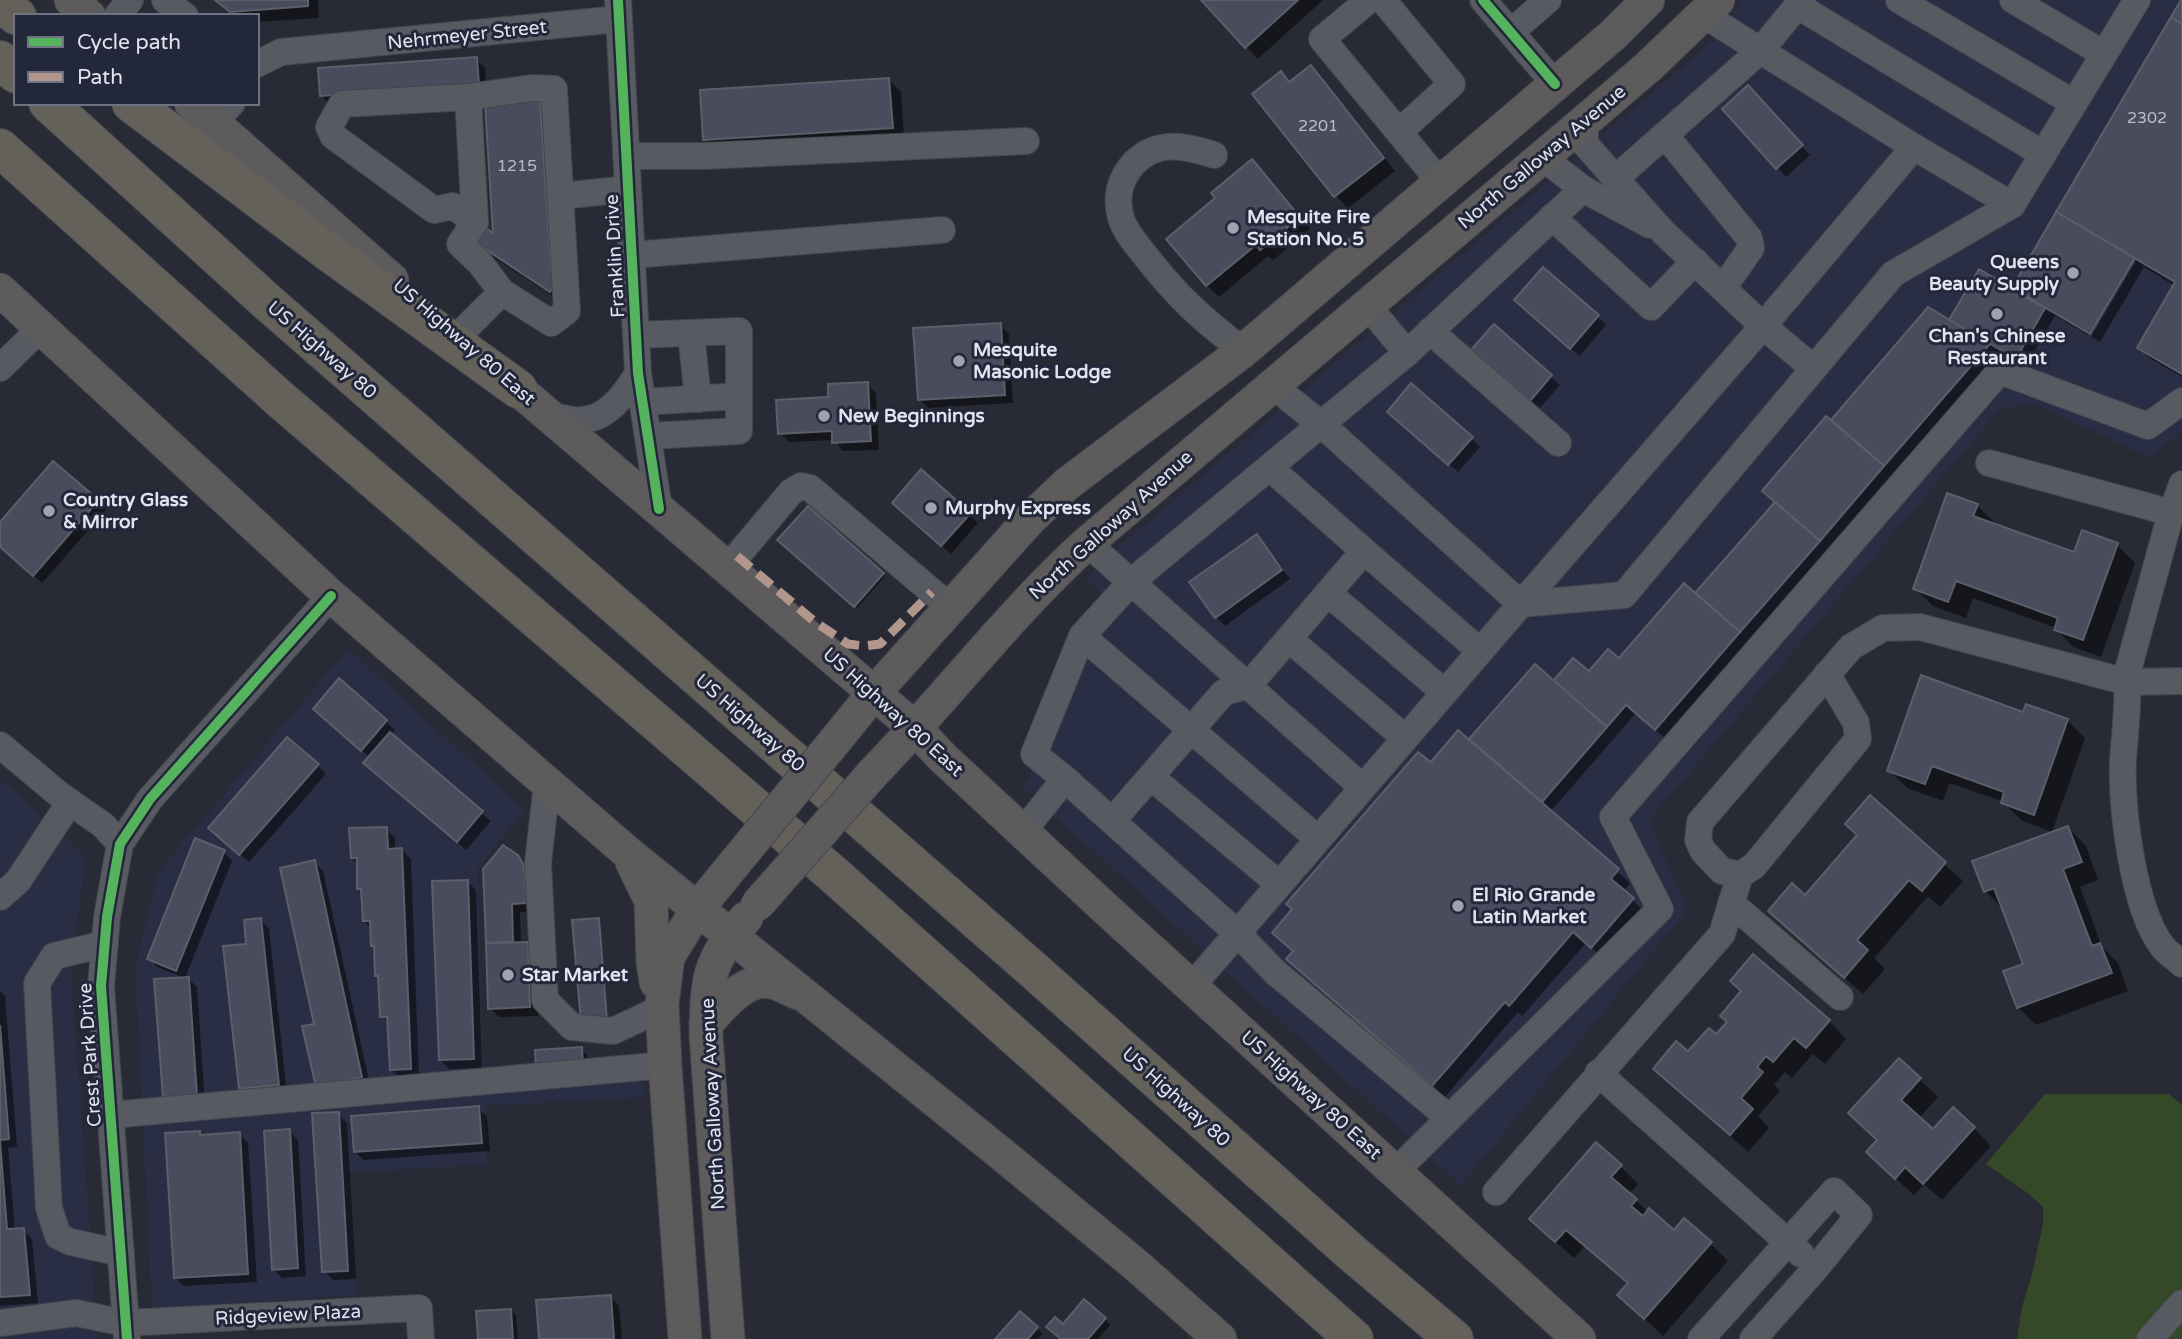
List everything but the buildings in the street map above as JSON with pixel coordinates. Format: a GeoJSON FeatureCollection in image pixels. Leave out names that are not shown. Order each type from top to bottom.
{"type":"FeatureCollection","features":[{"type":"Feature","properties":{"kind":"highway"},"geometry":{"type":"LineString","coordinates":[[0,3],[14,14]]}},
{"type":"Feature","properties":{"kind":"highway"},"geometry":{"type":"LineString","coordinates":[[0,60],[14,72]]}},
{"type":"Feature","properties":{"kind":"highway","name":"US Highway 80"},"geometry":{"type":"LineString","coordinates":[[50,105],[265,300],[1031,968],[1343,1245],[1454,1339]]}},
{"type":"Feature","properties":{"kind":"highway"},"geometry":{"type":"LineString","coordinates":[[134,105],[327,251],[517,389]]}},
{"type":"Feature","properties":{"kind":"highway"},"geometry":{"type":"LineString","coordinates":[[0,148],[281,400],[834,875],[1354,1339]]}},
{"type":"Feature","properties":{"kind":"main road"},"geometry":{"type":"LineString","coordinates":[[71,0],[87,14]]}},
{"type":"Feature","properties":{"kind":"main road"},"geometry":{"type":"LineString","coordinates":[[722,1250],[705,1222],[697,1129],[690,1094],[678,1076],[662,1035],[662,1004],[668,957],[698,908],[874,693],[1029,520],[1067,484],[1243,351],[1614,34],[1648,0]]}},
{"type":"Feature","properties":{"kind":"main road","name":"North Galloway Avenue"},"geometry":{"type":"LineString","coordinates":[[728,1339],[706,995],[710,974],[731,935],[873,773],[916,729],[1029,598],[1087,543],[1585,121],[1711,7]]}},
{"type":"Feature","properties":{"kind":"main road"},"geometry":{"type":"LineString","coordinates":[[1555,83],[1585,121]]}},
{"type":"Feature","properties":{"kind":"main road","name":"US Highway 80 East"},"geometry":{"type":"LineString","coordinates":[[212,110],[457,337],[916,729],[1023,831],[1579,1339]]}},
{"type":"Feature","properties":{"kind":"main road"},"geometry":{"type":"LineString","coordinates":[[1511,122],[1542,157]]}},
{"type":"Feature","properties":{"kind":"main road"},"geometry":{"type":"LineString","coordinates":[[0,290],[331,596],[628,853],[1127,1258],[1220,1339]]}},
{"type":"Feature","properties":{"kind":"main road"},"geometry":{"type":"LineString","coordinates":[[1243,351],[1272,385]]}},
{"type":"Feature","properties":{"kind":"main road"},"geometry":{"type":"LineString","coordinates":[[628,853],[652,901],[653,963],[662,1035],[685,1339]]}},
{"type":"Feature","properties":{"kind":"main road"},"geometry":{"type":"LineString","coordinates":[[706,1024],[744,988],[761,981],[773,983],[809,998]]}},
{"type":"Feature","properties":{"kind":"street"},"geometry":{"type":"LineString","coordinates":[[119,14],[130,0]]}},
{"type":"Feature","properties":{"kind":"street"},"geometry":{"type":"LineString","coordinates":[[166,0],[183,14]]}},
{"type":"Feature","properties":{"kind":"street"},"geometry":{"type":"LineString","coordinates":[[1369,0],[1322,39],[1440,182]]}},
{"type":"Feature","properties":{"kind":"street"},"geometry":{"type":"LineString","coordinates":[[1383,0],[1452,84],[1399,132]]}},
{"type":"Feature","properties":{"kind":"street"},"geometry":{"type":"LineString","coordinates":[[1483,0],[1555,83]]}},
{"type":"Feature","properties":{"kind":"street"},"geometry":{"type":"LineString","coordinates":[[1511,32],[1548,0]]}},
{"type":"Feature","properties":{"kind":"street"},"geometry":{"type":"LineString","coordinates":[[1899,0],[2074,103]]}},
{"type":"Feature","properties":{"kind":"street"},"geometry":{"type":"LineString","coordinates":[[2013,0],[2104,54]]}},
{"type":"Feature","properties":{"kind":"street"},"geometry":{"type":"LineString","coordinates":[[1272,385],[1322,425],[1521,604],[1624,594],[1893,274],[2012,205],[2104,54],[2132,1]]}},
{"type":"Feature","properties":{"kind":"street"},"geometry":{"type":"LineString","coordinates":[[1617,177],[1761,50],[1800,3],[2043,154]]}},
{"type":"Feature","properties":{"kind":"street"},"geometry":{"type":"LineString","coordinates":[[1711,7],[1761,50],[1914,147],[2012,205]]}},
{"type":"Feature","properties":{"kind":"street","name":"Nehrmeyer Street"},"geometry":{"type":"LineString","coordinates":[[259,63],[281,52],[316,50],[618,10]]}},
{"type":"Feature","properties":{"kind":"street","name":"Franklin Drive"},"geometry":{"type":"LineString","coordinates":[[618,10],[638,373],[659,509]]}},
{"type":"Feature","properties":{"kind":"street"},"geometry":{"type":"LineString","coordinates":[[468,97],[475,222],[460,244],[480,263],[502,292],[551,323],[568,311],[554,89],[532,88],[468,97],[342,104],[329,127],[333,136],[433,210],[453,206],[475,222]]}},
{"type":"Feature","properties":{"kind":"street"},"geometry":{"type":"LineString","coordinates":[[1585,121],[1585,144],[1663,232],[1763,326],[1813,368]]}},
{"type":"Feature","properties":{"kind":"street"},"geometry":{"type":"LineString","coordinates":[[1665,135],[1749,238],[1751,248],[1723,288]]}},
{"type":"Feature","properties":{"kind":"street"},"geometry":{"type":"LineString","coordinates":[[626,156],[704,156],[1026,141]]}},
{"type":"Feature","properties":{"kind":"street"},"geometry":{"type":"LineString","coordinates":[[1214,155],[1175,145],[1161,147],[1135,162],[1126,174],[1118,193],[1121,218],[1133,241],[1190,306],[1243,351]]}},
{"type":"Feature","properties":{"kind":"street"},"geometry":{"type":"LineString","coordinates":[[1192,986],[1763,326],[1914,147]]}},
{"type":"Feature","properties":{"kind":"street"},"geometry":{"type":"LineString","coordinates":[[1542,157],[1583,189],[1663,232]]}},
{"type":"Feature","properties":{"kind":"street"},"geometry":{"type":"LineString","coordinates":[[561,196],[628,189]]}},
{"type":"Feature","properties":{"kind":"street"},"geometry":{"type":"LineString","coordinates":[[1449,1118],[1275,972],[1237,933],[1034,754],[1082,636],[1131,582],[1406,353],[1583,189]]}},
{"type":"Feature","properties":{"kind":"street"},"geometry":{"type":"LineString","coordinates":[[1552,217],[1651,307],[1695,261]]}},
{"type":"Feature","properties":{"kind":"street"},"geometry":{"type":"LineString","coordinates":[[632,255],[942,230]]}},
{"type":"Feature","properties":{"kind":"street"},"geometry":{"type":"LineString","coordinates":[[457,337],[502,292]]}},
{"type":"Feature","properties":{"kind":"street"},"geometry":{"type":"LineString","coordinates":[[1367,305],[1406,353]]}},
{"type":"Feature","properties":{"kind":"street"},"geometry":{"type":"LineString","coordinates":[[0,369],[40,329]]}},
{"type":"Feature","properties":{"kind":"street"},"geometry":{"type":"LineString","coordinates":[[636,335],[738,331],[740,431],[648,436]]}},
{"type":"Feature","properties":{"kind":"street"},"geometry":{"type":"LineString","coordinates":[[1430,331],[1558,443]]}},
{"type":"Feature","properties":{"kind":"street"},"geometry":{"type":"LineString","coordinates":[[691,334],[698,399]]}},
{"type":"Feature","properties":{"kind":"street"},"geometry":{"type":"LineString","coordinates":[[1395,1172],[1660,909],[1613,817],[2000,371],[2148,426],[2182,401]]}},
{"type":"Feature","properties":{"kind":"street"},"geometry":{"type":"LineString","coordinates":[[548,415],[580,420],[598,416],[623,398],[638,373]]}},
{"type":"Feature","properties":{"kind":"street"},"geometry":{"type":"LineString","coordinates":[[643,402],[739,396]]}},
{"type":"Feature","properties":{"kind":"street"},"geometry":{"type":"LineString","coordinates":[[1989,463],[2172,513]]}},
{"type":"Feature","properties":{"kind":"street"},"geometry":{"type":"LineString","coordinates":[[1270,468],[1480,651]]}},
{"type":"Feature","properties":{"kind":"street"},"geometry":{"type":"LineString","coordinates":[[2182,484],[2127,674],[2123,763],[2129,845],[2143,908],[2162,947],[2182,964]]}},
{"type":"Feature","properties":{"kind":"street"},"geometry":{"type":"LineString","coordinates":[[727,568],[791,492],[801,486],[810,488],[950,607]]}},
{"type":"Feature","properties":{"kind":"street"},"geometry":{"type":"LineString","coordinates":[[1087,543],[1362,787]]}},
{"type":"Feature","properties":{"kind":"street"},"geometry":{"type":"LineString","coordinates":[[1112,821],[1224,692],[1248,686],[1364,551]]}},
{"type":"Feature","properties":{"kind":"street"},"geometry":{"type":"LineString","coordinates":[[1329,594],[1444,692]]}},
{"type":"Feature","properties":{"kind":"street","name":"Crest Park Drive"},"geometry":{"type":"LineString","coordinates":[[126,1331],[101,986],[107,917],[120,844],[150,799],[331,596]]}},
{"type":"Feature","properties":{"kind":"street"},"geometry":{"type":"LineString","coordinates":[[1740,875],[1722,871],[1703,851],[1698,840],[1700,822],[1851,647],[1883,628],[1920,627],[2127,682],[2182,681]]}},
{"type":"Feature","properties":{"kind":"street"},"geometry":{"type":"LineString","coordinates":[[1082,636],[1318,839]]}},
{"type":"Feature","properties":{"kind":"street"},"geometry":{"type":"LineString","coordinates":[[1289,639],[1405,738]]}},
{"type":"Feature","properties":{"kind":"street"},"geometry":{"type":"LineString","coordinates":[[1496,1192],[1722,934],[1740,875],[1754,866],[1858,739],[1856,723],[1828,674]]}},
{"type":"Feature","properties":{"kind":"street"},"geometry":{"type":"LineString","coordinates":[[0,745],[103,825],[120,844]]}},
{"type":"Feature","properties":{"kind":"street"},"geometry":{"type":"LineString","coordinates":[[1150,777],[1279,884]]}},
{"type":"Feature","properties":{"kind":"street"},"geometry":{"type":"LineString","coordinates":[[1023,831],[1065,779]]}},
{"type":"Feature","properties":{"kind":"street"},"geometry":{"type":"LineString","coordinates":[[547,783],[538,863],[545,1000],[572,1027],[662,1035]]}},
{"type":"Feature","properties":{"kind":"street"},"geometry":{"type":"LineString","coordinates":[[0,897],[18,881],[70,802]]}},
{"type":"Feature","properties":{"kind":"street"},"geometry":{"type":"LineString","coordinates":[[1731,903],[1840,997]]}},
{"type":"Feature","properties":{"kind":"street"},"geometry":{"type":"LineString","coordinates":[[105,944],[54,956],[37,983],[49,1208],[58,1236],[71,1242],[121,1253]]}},
{"type":"Feature","properties":{"kind":"street"},"geometry":{"type":"LineString","coordinates":[[111,1115],[662,1035]]}},
{"type":"Feature","properties":{"kind":"street"},"geometry":{"type":"LineString","coordinates":[[1598,1073],[1816,1268]]}},
{"type":"Feature","properties":{"kind":"street"},"geometry":{"type":"LineString","coordinates":[[1701,1339],[1834,1191],[1859,1215],[1753,1339]]}},
{"type":"Feature","properties":{"kind":"street"},"geometry":{"type":"LineString","coordinates":[[2150,1339],[2182,1303]]}},
{"type":"Feature","properties":{"kind":"street","name":"Ridgeview Plaza"},"geometry":{"type":"LineString","coordinates":[[126,1331],[419,1308],[421,1339]]}},
{"type":"Feature","properties":{"kind":"street"},"geometry":{"type":"LineString","coordinates":[[0,1324],[76,1312],[126,1331]]}},
{"type":"Feature","properties":{"kind":"shaded area"},"geometry":{"type":"Polygon","coordinates":[[[1743,0],[2182,0],[2182,432],[2149,458],[2037,404],[2000,409],[1649,820],[1687,910],[1461,1185],[1022,786],[1031,776],[1028,738],[1102,593],[1086,578],[1128,539],[1708,45],[1743,0]]]}},
{"type":"Feature","properties":{"kind":"shaded area"},"geometry":{"type":"Polygon","coordinates":[[[348,649],[525,810],[478,868],[483,1066],[643,1058],[644,1097],[485,1106],[487,1165],[349,1172],[357,1295],[152,1309],[135,966],[158,872],[348,649]]]}},
{"type":"Feature","properties":{"kind":"shaded area"},"geometry":{"type":"Polygon","coordinates":[[[0,779],[86,857],[71,971],[98,1339],[0,1339],[0,779]]]}},
{"type":"Feature","properties":{"kind":"green space"},"geometry":{"type":"Polygon","coordinates":[[[2045,1094],[2169,1094],[2182,1105],[2182,1339],[2017,1339],[2022,1307],[2043,1224],[2043,1207],[1986,1164],[2045,1094]]]}},
{"type":"Feature","properties":{"kind":"marked path"},"geometry":{"type":"LineString","coordinates":[[737,556],[815,622],[848,644],[880,644],[932,592]]}},
{"type":"Feature","properties":{"kind":"cycle path"},"geometry":{"type":"LineString","coordinates":[[618,0],[638,373],[659,509]]}},
{"type":"Feature","properties":{"kind":"cycle path"},"geometry":{"type":"LineString","coordinates":[[1483,0],[1555,84]]}},
{"type":"Feature","properties":{"kind":"cycle path"},"geometry":{"type":"LineString","coordinates":[[127,1339],[101,986],[107,917],[120,844],[150,799],[331,596]]}},
{"type":"Feature","properties":{"kind":"place","name":"Mesquite Fire Station No. 5"},"geometry":{"type":"Point","coordinates":[1233,228]}},
{"type":"Feature","properties":{"kind":"place","name":"Queens Beauty Supply"},"geometry":{"type":"Point","coordinates":[2073,273]}},
{"type":"Feature","properties":{"kind":"place","name":"Chan's Chinese Restaurant"},"geometry":{"type":"Point","coordinates":[1997,314]}},
{"type":"Feature","properties":{"kind":"place","name":"Mesquite Masonic Lodge"},"geometry":{"type":"Point","coordinates":[959,361]}},
{"type":"Feature","properties":{"kind":"place","name":"New Beginnings"},"geometry":{"type":"Point","coordinates":[824,416]}},
{"type":"Feature","properties":{"kind":"place","name":"Murphy Express"},"geometry":{"type":"Point","coordinates":[931,508]}},
{"type":"Feature","properties":{"kind":"place","name":"Country Glass & Mirror"},"geometry":{"type":"Point","coordinates":[49,511]}},
{"type":"Feature","properties":{"kind":"place","name":"El Rio Grande Latin Market"},"geometry":{"type":"Point","coordinates":[1458,906]}},
{"type":"Feature","properties":{"kind":"place","name":"Star Market"},"geometry":{"type":"Point","coordinates":[508,975]}}]}
